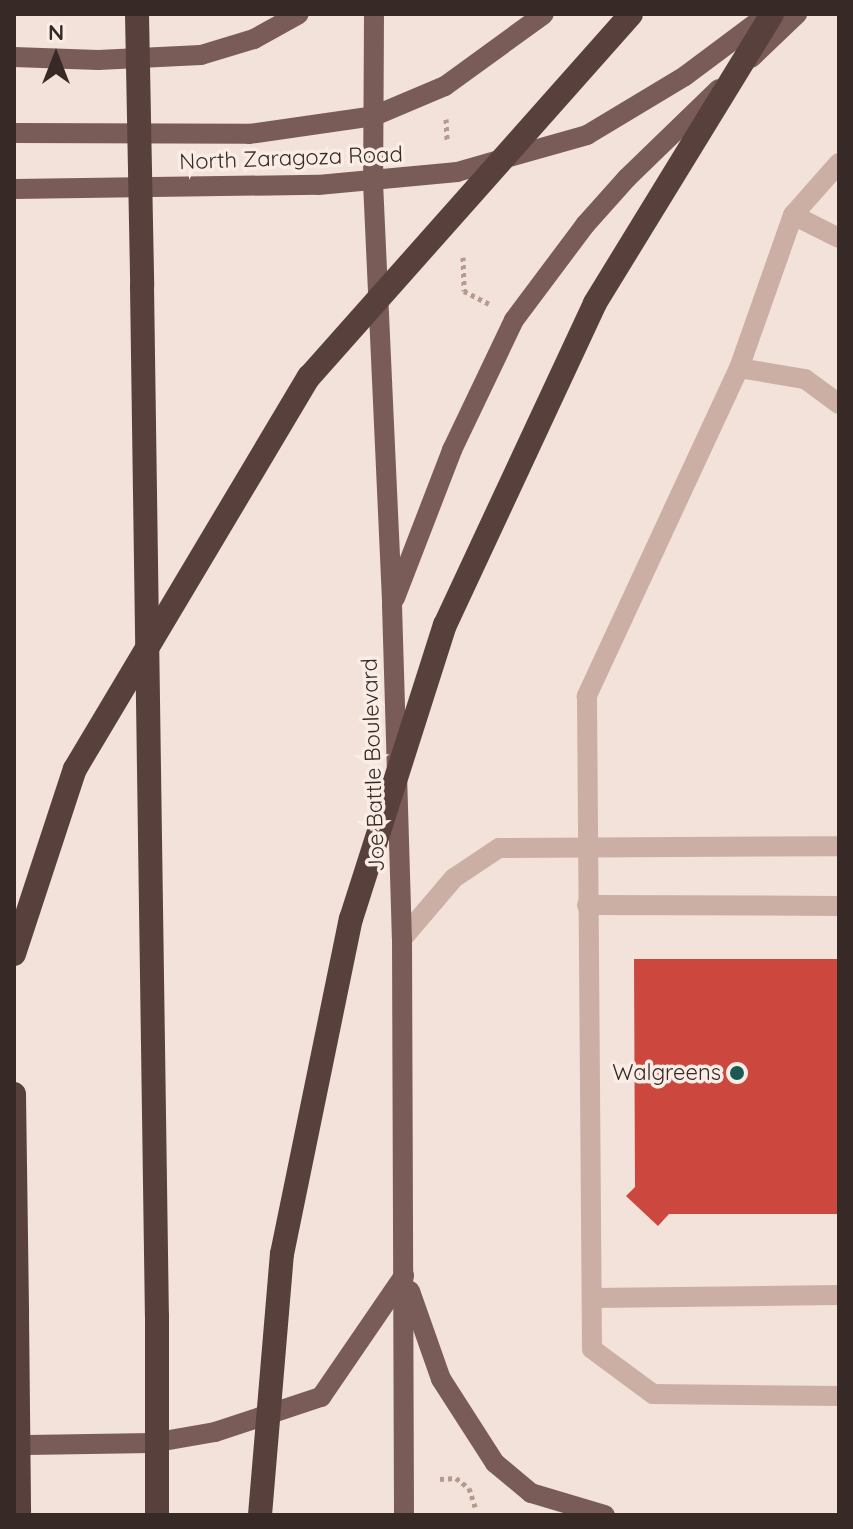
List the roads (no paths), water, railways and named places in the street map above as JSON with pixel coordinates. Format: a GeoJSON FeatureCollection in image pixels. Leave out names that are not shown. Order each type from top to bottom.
{"type":"FeatureCollection","features":[{"type":"Feature","properties":{"kind":"highway"},"geometry":{"type":"LineString","coordinates":[[137,14],[157,1316],[157,1515]]}},
{"type":"Feature","properties":{"kind":"highway"},"geometry":{"type":"LineString","coordinates":[[14,954],[75,769],[309,377],[631,14]]}},
{"type":"Feature","properties":{"kind":"highway"},"geometry":{"type":"LineString","coordinates":[[260,1515],[282,1254],[351,919],[445,625],[595,303],[770,14]]}},
{"type":"Feature","properties":{"kind":"highway"},"geometry":{"type":"LineString","coordinates":[[14,1094],[19,1515]]}},
{"type":"Feature","properties":{"kind":"main road"},"geometry":{"type":"LineString","coordinates":[[14,57],[98,60],[201,55],[254,39],[299,14]]}},
{"type":"Feature","properties":{"kind":"main road","name":"Joe Battle Boulevard"},"geometry":{"type":"LineString","coordinates":[[374,14],[373,182],[392,605],[402,939],[404,1515]]}},
{"type":"Feature","properties":{"kind":"main road","name":"North Zaragoza Road"},"geometry":{"type":"LineString","coordinates":[[14,133],[249,134],[374,116],[445,86],[544,14]]}},
{"type":"Feature","properties":{"kind":"main road","name":"North Zaragoza Road"},"geometry":{"type":"LineString","coordinates":[[14,189],[373,182],[457,172],[587,135],[685,76],[770,14]]}},
{"type":"Feature","properties":{"kind":"main road"},"geometry":{"type":"LineString","coordinates":[[392,605],[452,450],[514,320],[585,225],[627,178],[797,14]]}},
{"type":"Feature","properties":{"kind":"main road"},"geometry":{"type":"LineString","coordinates":[[14,1442],[27,1445],[152,1443],[215,1432],[321,1397],[404,1276]]}},
{"type":"Feature","properties":{"kind":"main road"},"geometry":{"type":"LineString","coordinates":[[404,1276],[441,1379],[495,1463],[531,1493],[605,1515]]}},
{"type":"Feature","properties":{"kind":"lane"},"geometry":{"type":"LineString","coordinates":[[839,163],[793,215],[739,368],[587,696],[592,1349],[653,1394],[839,1396]]}},
{"type":"Feature","properties":{"kind":"lane"},"geometry":{"type":"LineString","coordinates":[[793,215],[831,231],[839,238]]}},
{"type":"Feature","properties":{"kind":"lane"},"geometry":{"type":"LineString","coordinates":[[739,368],[805,379],[839,404]]}},
{"type":"Feature","properties":{"kind":"lane"},"geometry":{"type":"LineString","coordinates":[[402,939],[454,878],[499,848],[587,845],[839,846]]}},
{"type":"Feature","properties":{"kind":"lane"},"geometry":{"type":"LineString","coordinates":[[587,905],[839,906]]}},
{"type":"Feature","properties":{"kind":"lane"},"geometry":{"type":"LineString","coordinates":[[592,1298],[839,1295]]}},
{"type":"Feature","properties":{"kind":"place","name":"Walgreens"},"geometry":{"type":"Point","coordinates":[737,1073]}}]}
